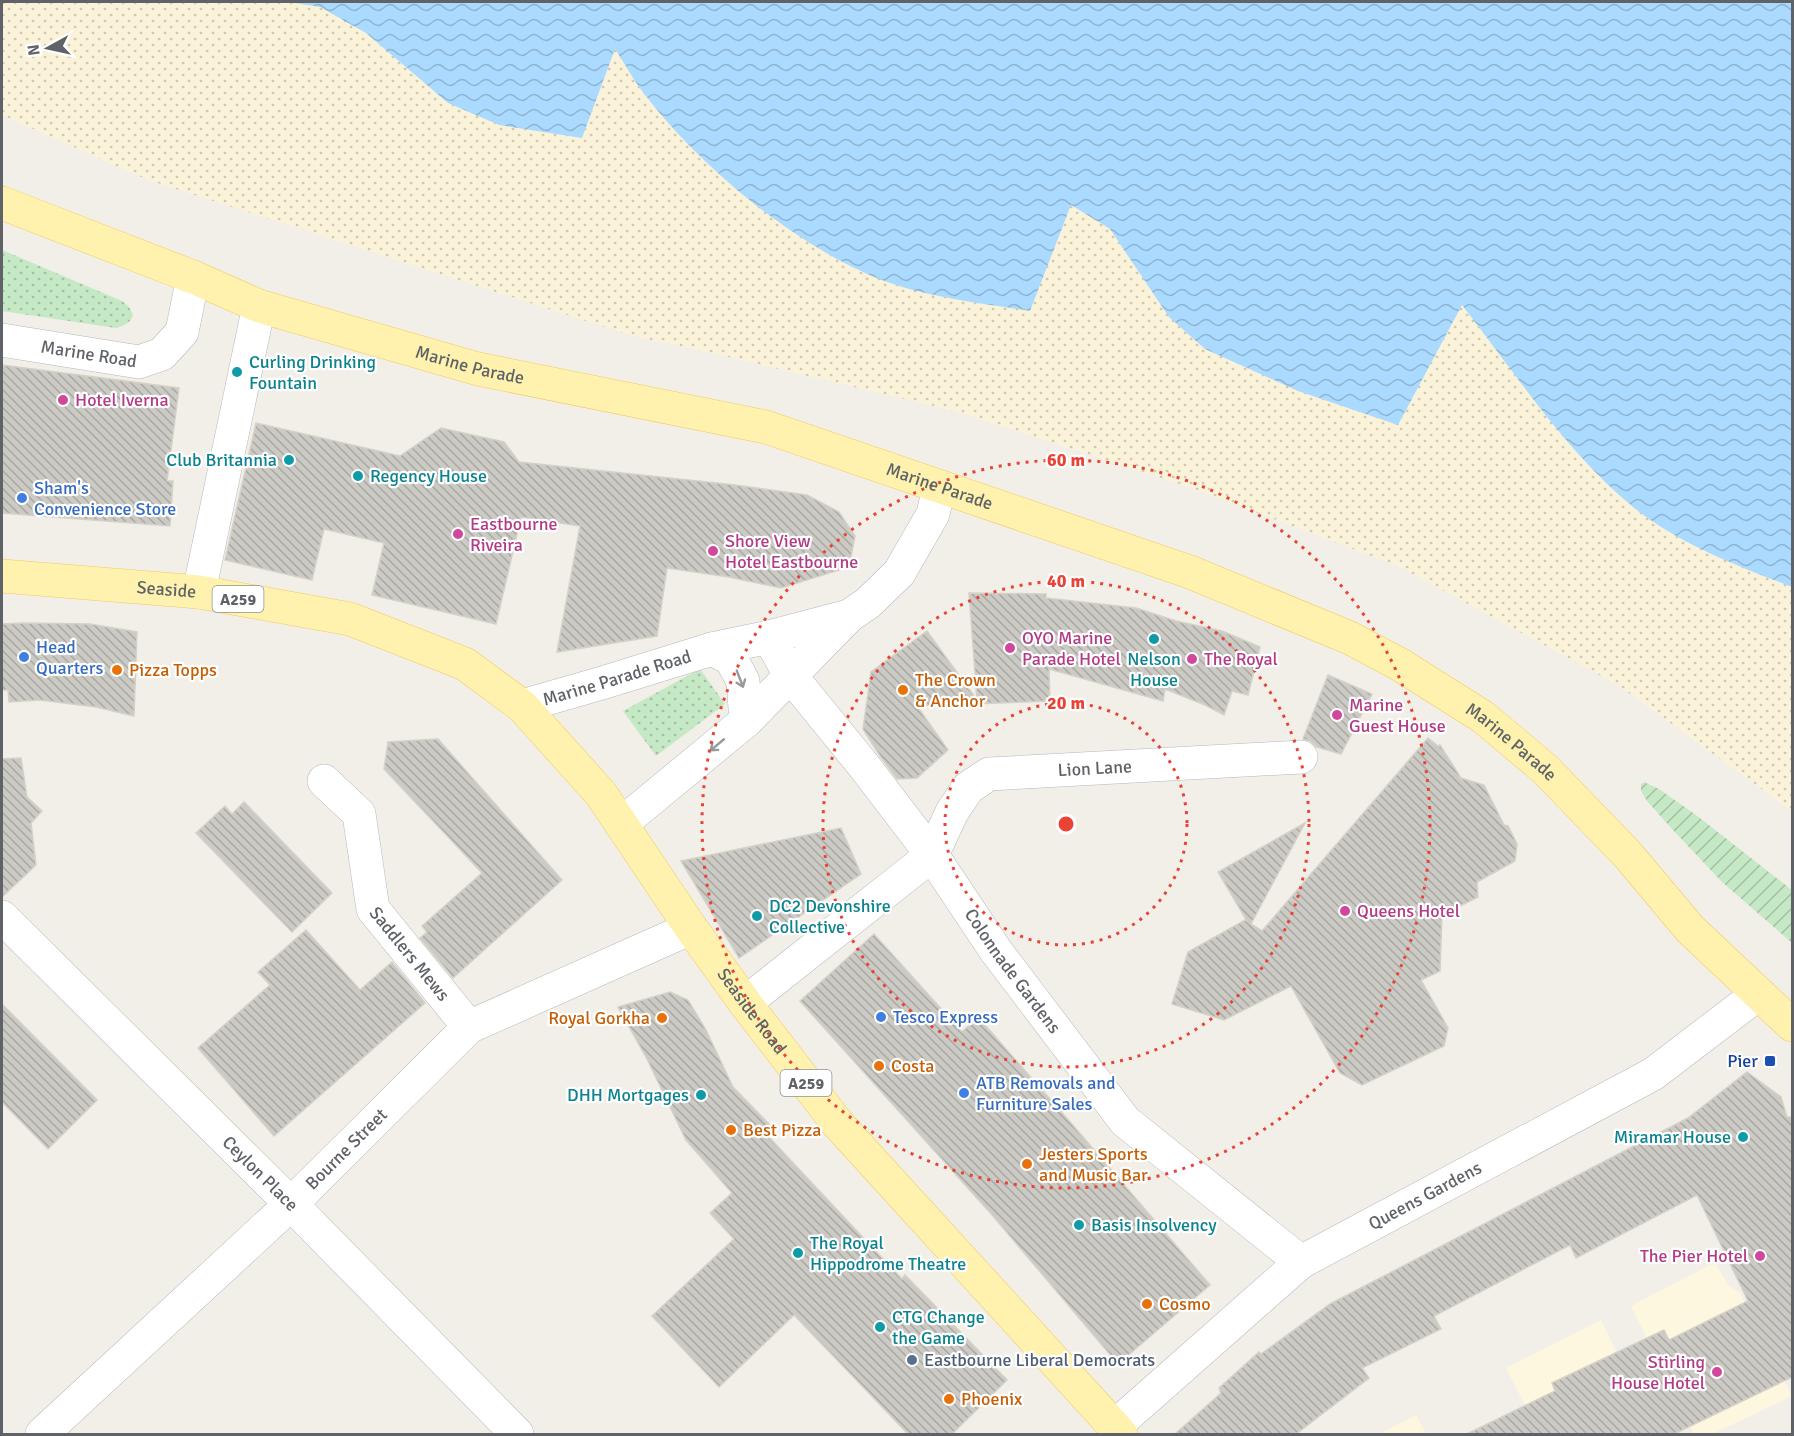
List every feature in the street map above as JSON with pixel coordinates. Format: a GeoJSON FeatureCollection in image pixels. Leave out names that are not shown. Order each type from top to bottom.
{"type":"FeatureCollection","features":[{"type":"Feature","properties":{"kind":"main road","name":"Marine Parade"},"geometry":{"type":"LineString","coordinates":[[2,203],[193,277],[259,306],[478,369],[766,427],[1190,572],[1350,638],[1399,664],[1483,717],[1545,769],[1628,855],[1690,929],[1792,1026]]}},
{"type":"Feature","properties":{"kind":"main road","name":"Seaside"},"geometry":{"type":"LineString","coordinates":[[2,576],[199,592],[350,619],[465,664]]}},
{"type":"Feature","properties":{"kind":"main road","name":"Seaside Road"},"geometry":{"type":"LineString","coordinates":[[465,664],[522,706],[601,794],[745,1003],[838,1124],[1117,1431]]}},
{"type":"Feature","properties":{"kind":"street","name":"Marine Road"},"geometry":{"type":"LineString","coordinates":[[2,340],[139,362],[162,354],[182,332],[193,277]]}},
{"type":"Feature","properties":{"kind":"street"},"geometry":{"type":"LineString","coordinates":[[199,592],[259,306]]}},
{"type":"Feature","properties":{"kind":"street","name":"Marine Parade Road"},"geometry":{"type":"LineString","coordinates":[[621,824],[746,721],[849,616],[868,603],[899,573],[933,514],[939,487]]}},
{"type":"Feature","properties":{"kind":"street","name":"Marine Parade Road"},"geometry":{"type":"LineString","coordinates":[[522,706],[712,648],[769,637],[849,616]]}},
{"type":"Feature","properties":{"kind":"street","name":"Colonnade Gardens"},"geometry":{"type":"LineString","coordinates":[[769,637],[790,675],[932,855],[996,951],[1125,1121],[1301,1262]]}},
{"type":"Feature","properties":{"kind":"street","name":"Marine Parade Road"},"geometry":{"type":"LineString","coordinates":[[712,648],[731,659],[743,681],[746,721]]}},
{"type":"Feature","properties":{"kind":"street","name":"Lion Lane"},"geometry":{"type":"LineString","coordinates":[[932,855],[952,812],[969,788],[989,774],[1301,757]]}},
{"type":"Feature","properties":{"kind":"street","name":"Saddlers Mews"},"geometry":{"type":"LineString","coordinates":[[324,780],[359,814],[373,909],[469,1027]]}},
{"type":"Feature","properties":{"kind":"street"},"geometry":{"type":"LineString","coordinates":[[745,1003],[932,855]]}},
{"type":"Feature","properties":{"kind":"street","name":"Ceylon Place"},"geometry":{"type":"LineString","coordinates":[[2,916],[291,1204],[517,1434]]}},
{"type":"Feature","properties":{"kind":"street","name":"Bourne Street"},"geometry":{"type":"LineString","coordinates":[[42,1434],[291,1204],[469,1027],[692,928]]}},
{"type":"Feature","properties":{"kind":"street","name":"Queens Gardens"},"geometry":{"type":"LineString","coordinates":[[1117,1431],[1301,1262],[1653,1074],[1758,994]]}},
{"type":"Feature","properties":{"kind":"shaded area"},"geometry":{"type":"Polygon","coordinates":[[[1710,1265],[1716,1265],[1729,1286],[1740,1293],[1792,1396],[1712,1434],[1694,1434],[1631,1306],[1710,1265]]]}},
{"type":"Feature","properties":{"kind":"shaded area"},"geometry":{"type":"Polygon","coordinates":[[[1601,1320],[1656,1434],[1540,1434],[1506,1368],[1601,1320]]]}},
{"type":"Feature","properties":{"kind":"shaded area"},"geometry":{"type":"Polygon","coordinates":[[[1416,1415],[1426,1434],[1384,1434],[1383,1432],[1416,1415]]]}},
{"type":"Feature","properties":{"kind":"green space"},"geometry":{"type":"Polygon","coordinates":[[[2,250],[122,301],[129,307],[132,318],[126,324],[116,328],[2,311],[2,250]]]}},
{"type":"Feature","properties":{"kind":"green space"},"geometry":{"type":"Polygon","coordinates":[[[700,669],[725,704],[656,756],[623,711],[700,669]]]}},
{"type":"Feature","properties":{"kind":"green space"},"geometry":{"type":"Polygon","coordinates":[[[1644,782],[1659,789],[1696,815],[1792,890],[1792,943],[1722,882],[1672,829],[1641,791],[1641,784],[1644,782]]]}},
{"type":"Feature","properties":{"kind":"sand"},"geometry":{"type":"Polygon","coordinates":[[[2,2],[963,2],[1792,376],[1792,811],[1618,685],[1398,566],[1192,488],[955,411],[636,337],[148,180],[2,115],[2,2]]]}},
{"type":"Feature","properties":{"kind":"water"},"geometry":{"type":"Polygon","coordinates":[[[289,2],[1792,2],[1792,587],[1689,543],[1633,507],[1585,462],[1563,437],[1462,305],[1398,425],[1298,391],[1205,349],[1169,317],[1110,229],[1071,205],[1030,311],[963,301],[913,290],[861,271],[827,253],[758,207],[696,152],[669,123],[641,90],[615,49],[582,138],[499,125],[448,103],[366,33],[320,7],[289,2]]]}},
{"type":"Feature","properties":{"kind":"building"},"geometry":{"type":"Polygon","coordinates":[[[2,365],[179,388],[167,481],[173,481],[170,526],[2,513],[2,365]]]}},
{"type":"Feature","properties":{"kind":"building"},"geometry":{"type":"Polygon","coordinates":[[[256,423],[400,456],[441,428],[504,442],[519,462],[807,495],[839,512],[855,536],[849,567],[781,588],[729,577],[667,568],[657,636],[557,652],[580,526],[521,517],[496,624],[372,595],[384,543],[324,529],[312,580],[225,560],[256,423]]]}},
{"type":"Feature","properties":{"kind":"building"},"geometry":{"type":"Polygon","coordinates":[[[969,593],[1046,594],[1046,598],[1136,608],[1176,621],[1222,631],[1260,647],[1248,695],[1232,691],[1224,715],[1165,689],[1163,701],[1049,669],[1050,701],[917,706],[948,750],[917,778],[897,779],[863,729],[871,672],[927,631],[977,700],[969,593]]]}},
{"type":"Feature","properties":{"kind":"building"},"geometry":{"type":"Polygon","coordinates":[[[2,624],[90,624],[137,632],[134,716],[96,707],[40,700],[9,702],[8,690],[2,690],[2,624]]]}},
{"type":"Feature","properties":{"kind":"building","name":"Marine Guest House"},"geometry":{"type":"Polygon","coordinates":[[[1328,675],[1372,694],[1341,754],[1317,747],[1303,739],[1328,675]]]}},
{"type":"Feature","properties":{"kind":"building","name":"Queens Hotel"},"geometry":{"type":"Polygon","coordinates":[[[1428,738],[1438,746],[1440,745],[1461,778],[1484,785],[1504,825],[1508,826],[1517,844],[1515,861],[1477,882],[1478,897],[1442,915],[1440,971],[1421,980],[1448,1028],[1444,1046],[1362,1085],[1340,1073],[1291,986],[1224,1020],[1172,1004],[1188,952],[1245,920],[1247,921],[1218,872],[1305,823],[1251,924],[1262,931],[1428,738]]]}},
{"type":"Feature","properties":{"kind":"building"},"geometry":{"type":"Polygon","coordinates":[[[438,739],[562,880],[453,978],[420,938],[427,932],[422,926],[482,873],[384,769],[388,742],[438,739]]]}},
{"type":"Feature","properties":{"kind":"building"},"geometry":{"type":"Polygon","coordinates":[[[21,758],[27,797],[42,811],[31,823],[36,865],[2,897],[2,759],[21,758]]]}},
{"type":"Feature","properties":{"kind":"building"},"geometry":{"type":"Polygon","coordinates":[[[244,802],[332,893],[292,932],[196,833],[225,806],[232,814],[244,802]]]}},
{"type":"Feature","properties":{"kind":"building","name":"DC2 Devonshire Collective"},"geometry":{"type":"Polygon","coordinates":[[[841,828],[861,874],[739,958],[681,861],[841,828]]]}},
{"type":"Feature","properties":{"kind":"building"},"geometry":{"type":"Polygon","coordinates":[[[306,930],[360,990],[392,962],[425,1003],[274,1136],[198,1048],[270,985],[258,972],[306,930]]]}},
{"type":"Feature","properties":{"kind":"building"},"geometry":{"type":"Polygon","coordinates":[[[874,934],[962,1032],[978,1017],[1210,1285],[1118,1364],[993,1216],[800,1001],[874,934]]]}},
{"type":"Feature","properties":{"kind":"building"},"geometry":{"type":"Polygon","coordinates":[[[670,992],[688,1000],[706,1030],[733,1087],[773,1128],[766,1134],[902,1279],[905,1275],[1007,1380],[952,1434],[908,1434],[794,1315],[719,1387],[652,1316],[734,1239],[710,1213],[732,1193],[686,1140],[647,1059],[618,1007],[670,992]]]}},
{"type":"Feature","properties":{"kind":"building"},"geometry":{"type":"Polygon","coordinates":[[[2,1004],[97,1100],[48,1149],[2,1102],[2,1004]]]}},
{"type":"Feature","properties":{"kind":"building"},"geometry":{"type":"Polygon","coordinates":[[[1747,1072],[1781,1097],[1787,1117],[1792,1117],[1792,1377],[1674,1434],[1467,1434],[1555,1391],[1552,1383],[1664,1330],[1669,1340],[1748,1301],[1697,1195],[1576,1258],[1570,1245],[1434,1316],[1441,1329],[1362,1368],[1369,1378],[1296,1434],[1175,1434],[1221,1393],[1219,1388],[1259,1352],[1261,1354],[1330,1304],[1688,1118],[1747,1072]]]}},
{"type":"Feature","properties":{"kind":"place","name":"Curling Drinking Fountain"},"geometry":{"type":"Point","coordinates":[237,372]}},
{"type":"Feature","properties":{"kind":"place","name":"Hotel Iverna"},"geometry":{"type":"Point","coordinates":[63,400]}},
{"type":"Feature","properties":{"kind":"place","name":"Club Britannia"},"geometry":{"type":"Point","coordinates":[289,460]}},
{"type":"Feature","properties":{"kind":"place","name":"Regency House"},"geometry":{"type":"Point","coordinates":[358,476]}},
{"type":"Feature","properties":{"kind":"place","name":"Sham's Convenience Store"},"geometry":{"type":"Point","coordinates":[22,498]}},
{"type":"Feature","properties":{"kind":"place","name":"Eastbourne Riveira"},"geometry":{"type":"Point","coordinates":[458,534]}},
{"type":"Feature","properties":{"kind":"place","name":"Shore View Hotel Eastbourne"},"geometry":{"type":"Point","coordinates":[713,551]}},
{"type":"Feature","properties":{"kind":"place","name":"Nelson House"},"geometry":{"type":"Point","coordinates":[1154,639]}},
{"type":"Feature","properties":{"kind":"place","name":"OYO Marine Parade Hotel"},"geometry":{"type":"Point","coordinates":[1010,648]}},
{"type":"Feature","properties":{"kind":"place","name":"Head Quarters"},"geometry":{"type":"Point","coordinates":[24,657]}},
{"type":"Feature","properties":{"kind":"place","name":"The Royal"},"geometry":{"type":"Point","coordinates":[1192,659]}},
{"type":"Feature","properties":{"kind":"place","name":"Pizza Topps"},"geometry":{"type":"Point","coordinates":[117,670]}},
{"type":"Feature","properties":{"kind":"place","name":"The Crown & Anchor"},"geometry":{"type":"Point","coordinates":[903,690]}},
{"type":"Feature","properties":{"kind":"place","name":"Marine Guest House"},"geometry":{"type":"Point","coordinates":[1337,715]}},
{"type":"Feature","properties":{"kind":"place","name":"Queens Hotel"},"geometry":{"type":"Point","coordinates":[1345,911]}},
{"type":"Feature","properties":{"kind":"place","name":"DC2 Devonshire Collective"},"geometry":{"type":"Point","coordinates":[757,916]}},
{"type":"Feature","properties":{"kind":"place","name":"Tesco Express"},"geometry":{"type":"Point","coordinates":[881,1017]}},
{"type":"Feature","properties":{"kind":"place","name":"Royal Gorkha"},"geometry":{"type":"Point","coordinates":[662,1018]}},
{"type":"Feature","properties":{"kind":"place","name":"Pier"},"geometry":{"type":"Point","coordinates":[1770,1061]}},
{"type":"Feature","properties":{"kind":"place","name":"Costa"},"geometry":{"type":"Point","coordinates":[879,1066]}},
{"type":"Feature","properties":{"kind":"place","name":"ATB Removals and Furniture Sales"},"geometry":{"type":"Point","coordinates":[964,1093]}},
{"type":"Feature","properties":{"kind":"place","name":"DHH Mortgages"},"geometry":{"type":"Point","coordinates":[701,1095]}},
{"type":"Feature","properties":{"kind":"place","name":"Best Pizza"},"geometry":{"type":"Point","coordinates":[731,1130]}},
{"type":"Feature","properties":{"kind":"place","name":"Miramar House"},"geometry":{"type":"Point","coordinates":[1743,1137]}},
{"type":"Feature","properties":{"kind":"place","name":"Jesters Sports and Music Bar"},"geometry":{"type":"Point","coordinates":[1027,1164]}},
{"type":"Feature","properties":{"kind":"place","name":"Basis Insolvency"},"geometry":{"type":"Point","coordinates":[1079,1225]}},
{"type":"Feature","properties":{"kind":"place","name":"The Royal Hippodrome Theatre"},"geometry":{"type":"Point","coordinates":[798,1253]}},
{"type":"Feature","properties":{"kind":"place","name":"The Pier Hotel"},"geometry":{"type":"Point","coordinates":[1760,1256]}},
{"type":"Feature","properties":{"kind":"place","name":"Cosmo"},"geometry":{"type":"Point","coordinates":[1147,1304]}},
{"type":"Feature","properties":{"kind":"place","name":"CTG Change the Game"},"geometry":{"type":"Point","coordinates":[880,1327]}},
{"type":"Feature","properties":{"kind":"place","name":"Eastbourne Liberal Democrats"},"geometry":{"type":"Point","coordinates":[912,1360]}},
{"type":"Feature","properties":{"kind":"place","name":"Stirling House Hotel"},"geometry":{"type":"Point","coordinates":[1717,1372]}},
{"type":"Feature","properties":{"kind":"place","name":"Phoenix"},"geometry":{"type":"Point","coordinates":[949,1399]}}]}
